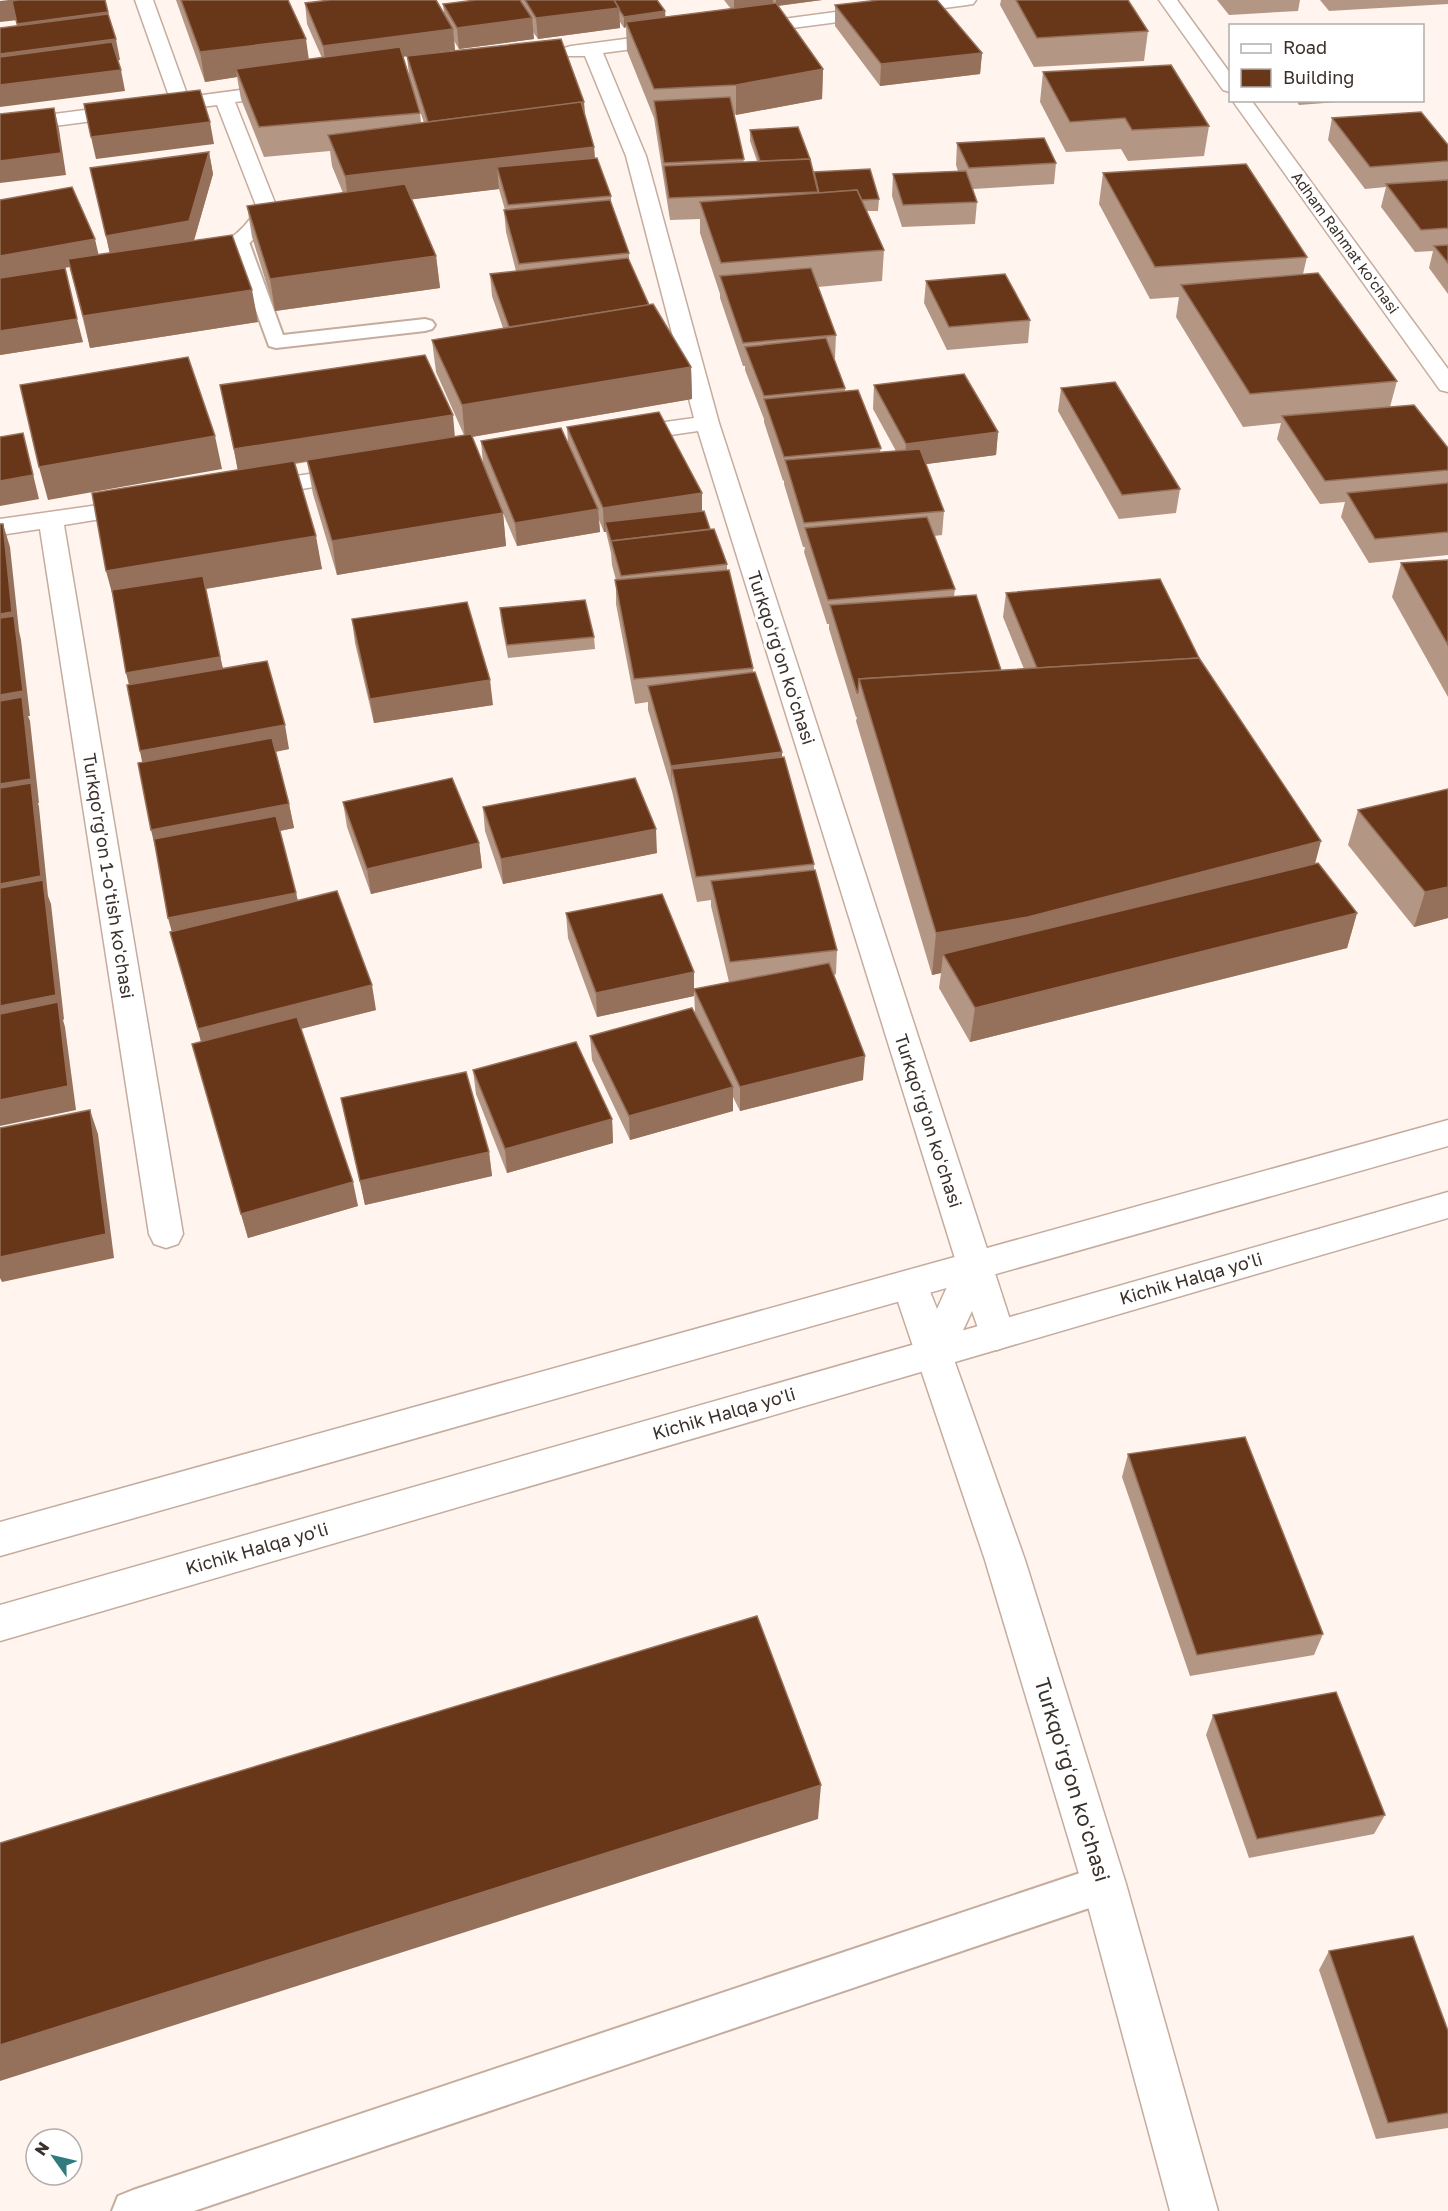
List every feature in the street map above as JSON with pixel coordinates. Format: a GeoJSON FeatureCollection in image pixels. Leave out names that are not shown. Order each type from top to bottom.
{"type":"FeatureCollection","features":[{"type":"Feature","properties":{"kind":"main road"},"geometry":{"type":"LineString","coordinates":[[144,0],[181,103]]}},
{"type":"Feature","properties":{"kind":"main road"},"geometry":{"type":"LineString","coordinates":[[733,31],[968,0]]}},
{"type":"Feature","properties":{"kind":"main road"},"geometry":{"type":"LineString","coordinates":[[1168,0],[1229,85]]}},
{"type":"Feature","properties":{"kind":"main road"},"geometry":{"type":"LineString","coordinates":[[556,54],[686,37]]}},
{"type":"Feature","properties":{"kind":"main road","name":"Turkqoʻrgʻon koʻchasi"},"geometry":{"type":"LineString","coordinates":[[592,49],[636,156],[706,423],[997,1335]]}},
{"type":"Feature","properties":{"kind":"main road"},"geometry":{"type":"LineString","coordinates":[[0,127],[307,87]]}},
{"type":"Feature","properties":{"kind":"main road"},"geometry":{"type":"LineString","coordinates":[[171,265],[216,257],[240,242],[262,219],[267,208],[224,98]]}},
{"type":"Feature","properties":{"kind":"main road","name":"Adham Rahmat ko'chasi"},"geometry":{"type":"LineString","coordinates":[[1242,102],[1448,385]]}},
{"type":"Feature","properties":{"kind":"main road"},"geometry":{"type":"LineString","coordinates":[[601,438],[706,423]]}},
{"type":"Feature","properties":{"kind":"main road"},"geometry":{"type":"LineString","coordinates":[[238,491],[379,471]]}},
{"type":"Feature","properties":{"kind":"main road"},"geometry":{"type":"LineString","coordinates":[[0,527],[168,502]]}},
{"type":"Feature","properties":{"kind":"main road","name":"Turkqo'rg'on 1-o'tish ko'chasi"},"geometry":{"type":"LineString","coordinates":[[51,519],[166,1234]]}},
{"type":"Feature","properties":{"kind":"main road"},"geometry":{"type":"LineString","coordinates":[[0,1539],[1448,1133]]}},
{"type":"Feature","properties":{"kind":"main road","name":"Kichik Halqa yo'li"},"geometry":{"type":"LineString","coordinates":[[0,1623],[1448,1204]]}},
{"type":"Feature","properties":{"kind":"main road"},"geometry":{"type":"LineString","coordinates":[[934,1354],[975,1265]]}},
{"type":"Feature","properties":{"kind":"main road","name":"Turkqoʻrgʻon koʻchasi"},"geometry":{"type":"LineString","coordinates":[[910,1284],[1005,1560],[1104,1884],[1194,2211]]}},
{"type":"Feature","properties":{"kind":"lane"},"geometry":{"type":"LineString","coordinates":[[240,242],[276,342],[425,325]]}},
{"type":"Feature","properties":{"kind":"lane"},"geometry":{"type":"LineString","coordinates":[[133,2211],[1104,1884]]}},
{"type":"Feature","properties":{"kind":"building"},"geometry":{"type":"Polygon","coordinates":[[[105,0],[108,12],[17,24],[12,1],[105,0]]]}},
{"type":"Feature","properties":{"kind":"building"},"geometry":{"type":"Polygon","coordinates":[[[181,0],[288,0],[306,39],[200,52],[181,0]]]}},
{"type":"Feature","properties":{"kind":"building"},"geometry":{"type":"Polygon","coordinates":[[[330,0],[436,0],[453,29],[323,46],[305,3],[330,0]]]}},
{"type":"Feature","properties":{"kind":"building"},"geometry":{"type":"Polygon","coordinates":[[[476,0],[520,0],[532,18],[457,28],[443,4],[476,0]]]}},
{"type":"Feature","properties":{"kind":"building"},"geometry":{"type":"Polygon","coordinates":[[[525,0],[614,0],[619,8],[536,18],[525,0]]]}},
{"type":"Feature","properties":{"kind":"building"},"geometry":{"type":"Polygon","coordinates":[[[614,0],[657,0],[665,11],[624,17],[614,0]]]}},
{"type":"Feature","properties":{"kind":"building"},"geometry":{"type":"Polygon","coordinates":[[[879,0],[937,0],[982,53],[881,64],[835,5],[879,0]]]}},
{"type":"Feature","properties":{"kind":"building"},"geometry":{"type":"Polygon","coordinates":[[[1016,0],[1128,0],[1148,31],[1037,38],[1016,0]]]}},
{"type":"Feature","properties":{"kind":"building"},"geometry":{"type":"Polygon","coordinates":[[[776,3],[823,69],[736,85],[654,89],[626,22],[776,3]]]}},
{"type":"Feature","properties":{"kind":"building"},"geometry":{"type":"Polygon","coordinates":[[[108,14],[116,39],[0,54],[0,28],[108,14]]]}},
{"type":"Feature","properties":{"kind":"building"},"geometry":{"type":"Polygon","coordinates":[[[561,39],[584,102],[428,122],[407,56],[561,39]]]}},
{"type":"Feature","properties":{"kind":"building"},"geometry":{"type":"Polygon","coordinates":[[[112,42],[121,70],[0,85],[0,57],[112,42]]]}},
{"type":"Feature","properties":{"kind":"building"},"geometry":{"type":"Polygon","coordinates":[[[400,47],[420,113],[259,127],[236,69],[400,47]]]}},
{"type":"Feature","properties":{"kind":"building"},"geometry":{"type":"Polygon","coordinates":[[[1171,65],[1209,126],[1132,130],[1125,118],[1070,122],[1043,72],[1171,65]]]}},
{"type":"Feature","properties":{"kind":"building"},"geometry":{"type":"Polygon","coordinates":[[[200,90],[210,122],[91,137],[84,104],[200,90]]]}},
{"type":"Feature","properties":{"kind":"building"},"geometry":{"type":"Polygon","coordinates":[[[730,97],[744,159],[664,163],[654,101],[730,97]]]}},
{"type":"Feature","properties":{"kind":"building"},"geometry":{"type":"Polygon","coordinates":[[[581,102],[594,147],[345,176],[328,135],[581,102]]]}},
{"type":"Feature","properties":{"kind":"building"},"geometry":{"type":"Polygon","coordinates":[[[54,108],[61,153],[0,161],[0,114],[54,108]]]}},
{"type":"Feature","properties":{"kind":"building"},"geometry":{"type":"Polygon","coordinates":[[[1421,112],[1448,145],[1448,161],[1370,167],[1332,118],[1421,112]]]}},
{"type":"Feature","properties":{"kind":"building"},"geometry":{"type":"Polygon","coordinates":[[[798,127],[810,159],[760,161],[750,130],[798,127]]]}},
{"type":"Feature","properties":{"kind":"building"},"geometry":{"type":"Polygon","coordinates":[[[1044,138],[1056,163],[969,168],[957,143],[1044,138]]]}},
{"type":"Feature","properties":{"kind":"building"},"geometry":{"type":"Polygon","coordinates":[[[209,152],[189,221],[106,236],[90,168],[209,152]]]}},
{"type":"Feature","properties":{"kind":"building"},"geometry":{"type":"Polygon","coordinates":[[[597,158],[611,196],[508,205],[497,167],[597,158]]]}},
{"type":"Feature","properties":{"kind":"building"},"geometry":{"type":"Polygon","coordinates":[[[810,159],[818,192],[669,198],[664,166],[810,159]]]}},
{"type":"Feature","properties":{"kind":"building"},"geometry":{"type":"Polygon","coordinates":[[[1246,164],[1307,257],[1155,267],[1103,173],[1246,164]]]}},
{"type":"Feature","properties":{"kind":"building"},"geometry":{"type":"Polygon","coordinates":[[[870,169],[879,199],[862,200],[857,190],[819,193],[814,172],[870,169]]]}},
{"type":"Feature","properties":{"kind":"building"},"geometry":{"type":"Polygon","coordinates":[[[966,171],[977,202],[903,205],[893,174],[966,171]]]}},
{"type":"Feature","properties":{"kind":"building"},"geometry":{"type":"Polygon","coordinates":[[[1448,180],[1448,228],[1421,230],[1386,184],[1448,180]]]}},
{"type":"Feature","properties":{"kind":"building"},"geometry":{"type":"Polygon","coordinates":[[[405,184],[436,256],[270,279],[247,206],[405,184]]]}},
{"type":"Feature","properties":{"kind":"building"},"geometry":{"type":"Polygon","coordinates":[[[72,187],[95,239],[0,256],[0,200],[72,187]]]}},
{"type":"Feature","properties":{"kind":"building"},"geometry":{"type":"Polygon","coordinates":[[[857,190],[884,250],[721,263],[700,202],[857,190]]]}},
{"type":"Feature","properties":{"kind":"building"},"geometry":{"type":"Polygon","coordinates":[[[610,200],[629,253],[519,264],[504,210],[610,200]]]}},
{"type":"Feature","properties":{"kind":"building"},"geometry":{"type":"Polygon","coordinates":[[[232,235],[252,290],[83,316],[68,259],[232,235]]]}},
{"type":"Feature","properties":{"kind":"building"},"geometry":{"type":"Polygon","coordinates":[[[1448,245],[1448,263],[1434,246],[1448,245]]]}},
{"type":"Feature","properties":{"kind":"building"},"geometry":{"type":"Polygon","coordinates":[[[628,258],[649,305],[509,327],[490,274],[628,258]]]}},
{"type":"Feature","properties":{"kind":"building"},"geometry":{"type":"Polygon","coordinates":[[[65,268],[77,319],[0,331],[0,278],[65,268]]]}},
{"type":"Feature","properties":{"kind":"building"},"geometry":{"type":"Polygon","coordinates":[[[811,268],[836,335],[743,343],[720,276],[811,268]]]}},
{"type":"Feature","properties":{"kind":"building"},"geometry":{"type":"Polygon","coordinates":[[[1318,273],[1397,381],[1250,394],[1181,285],[1318,273]]]}},
{"type":"Feature","properties":{"kind":"building"},"geometry":{"type":"Polygon","coordinates":[[[1005,274],[1030,320],[949,327],[926,281],[1005,274]]]}},
{"type":"Feature","properties":{"kind":"building"},"geometry":{"type":"Polygon","coordinates":[[[653,304],[691,367],[462,405],[432,340],[653,304]]]}},
{"type":"Feature","properties":{"kind":"building"},"geometry":{"type":"Polygon","coordinates":[[[826,338],[845,388],[764,396],[745,347],[826,338]]]}},
{"type":"Feature","properties":{"kind":"building"},"geometry":{"type":"Polygon","coordinates":[[[425,355],[453,415],[234,449],[220,385],[425,355]]]}},
{"type":"Feature","properties":{"kind":"building"},"geometry":{"type":"Polygon","coordinates":[[[188,357],[215,436],[39,467],[20,385],[188,357]]]}},
{"type":"Feature","properties":{"kind":"building"},"geometry":{"type":"Polygon","coordinates":[[[964,374],[998,432],[906,444],[874,385],[964,374]]]}},
{"type":"Feature","properties":{"kind":"building"},"geometry":{"type":"Polygon","coordinates":[[[1115,382],[1180,489],[1122,495],[1061,388],[1115,382]]]}},
{"type":"Feature","properties":{"kind":"building"},"geometry":{"type":"Polygon","coordinates":[[[858,390],[881,448],[784,457],[764,399],[858,390]]]}},
{"type":"Feature","properties":{"kind":"building"},"geometry":{"type":"Polygon","coordinates":[[[1414,405],[1448,448],[1448,470],[1325,481],[1282,416],[1414,405]]]}},
{"type":"Feature","properties":{"kind":"building"},"geometry":{"type":"Polygon","coordinates":[[[659,412],[702,493],[603,508],[567,427],[659,412]]]}},
{"type":"Feature","properties":{"kind":"building"},"geometry":{"type":"Polygon","coordinates":[[[561,428],[598,509],[515,523],[481,441],[561,428]]]}},
{"type":"Feature","properties":{"kind":"building"},"geometry":{"type":"Polygon","coordinates":[[[23,433],[33,475],[0,481],[0,437],[23,433]]]}},
{"type":"Feature","properties":{"kind":"building"},"geometry":{"type":"Polygon","coordinates":[[[471,434],[503,513],[332,541],[307,460],[471,434]]]}},
{"type":"Feature","properties":{"kind":"building"},"geometry":{"type":"Polygon","coordinates":[[[920,449],[944,511],[804,523],[785,460],[920,449]]]}},
{"type":"Feature","properties":{"kind":"building"},"geometry":{"type":"Polygon","coordinates":[[[294,461],[316,536],[106,571],[92,493],[294,461]]]}},
{"type":"Feature","properties":{"kind":"building"},"geometry":{"type":"Polygon","coordinates":[[[1448,483],[1448,532],[1375,539],[1347,493],[1448,483]]]}},
{"type":"Feature","properties":{"kind":"building"},"geometry":{"type":"Polygon","coordinates":[[[704,511],[710,529],[611,541],[605,522],[704,511]]]}},
{"type":"Feature","properties":{"kind":"building"},"geometry":{"type":"Polygon","coordinates":[[[927,517],[955,589],[828,600],[805,528],[927,517]]]}},
{"type":"Feature","properties":{"kind":"building"},"geometry":{"type":"Polygon","coordinates":[[[0,524],[3,524],[12,612],[0,614],[0,524]]]}},
{"type":"Feature","properties":{"kind":"building"},"geometry":{"type":"Polygon","coordinates":[[[714,529],[727,564],[621,576],[611,541],[714,529]]]}},
{"type":"Feature","properties":{"kind":"building"},"geometry":{"type":"Polygon","coordinates":[[[1448,560],[1448,645],[1401,563],[1448,560]]]}},
{"type":"Feature","properties":{"kind":"building"},"geometry":{"type":"Polygon","coordinates":[[[729,570],[753,668],[634,679],[615,580],[729,570]]]}},
{"type":"Feature","properties":{"kind":"building"},"geometry":{"type":"Polygon","coordinates":[[[203,576],[220,657],[126,673],[112,590],[203,576]]]}},
{"type":"Feature","properties":{"kind":"building"},"geometry":{"type":"Polygon","coordinates":[[[1160,579],[1199,658],[1037,668],[1006,593],[1160,579]]]}},
{"type":"Feature","properties":{"kind":"building"},"geometry":{"type":"Polygon","coordinates":[[[976,595],[1001,670],[859,679],[857,693],[830,605],[976,595]]]}},
{"type":"Feature","properties":{"kind":"building"},"geometry":{"type":"Polygon","coordinates":[[[585,600],[594,637],[507,645],[500,608],[585,600]]]}},
{"type":"Feature","properties":{"kind":"building"},"geometry":{"type":"Polygon","coordinates":[[[467,602],[490,680],[370,699],[352,619],[467,602]]]}},
{"type":"Feature","properties":{"kind":"building"},"geometry":{"type":"Polygon","coordinates":[[[14,616],[23,691],[0,695],[0,618],[14,616]]]}},
{"type":"Feature","properties":{"kind":"building"},"geometry":{"type":"Polygon","coordinates":[[[1199,658],[1321,841],[1028,917],[936,933],[859,679],[1199,658]]]}},
{"type":"Feature","properties":{"kind":"building"},"geometry":{"type":"Polygon","coordinates":[[[267,661],[285,725],[140,751],[127,685],[267,661]]]}},
{"type":"Feature","properties":{"kind":"building"},"geometry":{"type":"Polygon","coordinates":[[[755,672],[782,752],[671,766],[648,686],[755,672]]]}},
{"type":"Feature","properties":{"kind":"building"},"geometry":{"type":"Polygon","coordinates":[[[22,697],[31,779],[0,784],[0,701],[22,697]]]}},
{"type":"Feature","properties":{"kind":"building"},"geometry":{"type":"Polygon","coordinates":[[[272,738],[289,804],[151,830],[138,763],[272,738]]]}},
{"type":"Feature","properties":{"kind":"building"},"geometry":{"type":"Polygon","coordinates":[[[784,757],[814,864],[696,877],[672,769],[784,757]]]}},
{"type":"Feature","properties":{"kind":"building"},"geometry":{"type":"Polygon","coordinates":[[[452,778],[479,843],[367,869],[343,802],[452,778]]]}},
{"type":"Feature","properties":{"kind":"building"},"geometry":{"type":"Polygon","coordinates":[[[635,778],[656,829],[501,859],[483,807],[635,778]]]}},
{"type":"Feature","properties":{"kind":"building"},"geometry":{"type":"Polygon","coordinates":[[[31,783],[41,876],[0,884],[0,788],[31,783]]]}},
{"type":"Feature","properties":{"kind":"building"},"geometry":{"type":"Polygon","coordinates":[[[1448,789],[1448,887],[1425,892],[1358,810],[1448,789]]]}},
{"type":"Feature","properties":{"kind":"building"},"geometry":{"type":"Polygon","coordinates":[[[276,816],[296,893],[168,918],[154,839],[276,816]]]}},
{"type":"Feature","properties":{"kind":"building"},"geometry":{"type":"Polygon","coordinates":[[[1318,863],[1357,913],[975,1008],[943,954],[1318,863]]]}},
{"type":"Feature","properties":{"kind":"building"},"geometry":{"type":"Polygon","coordinates":[[[815,870],[837,950],[730,962],[711,881],[815,870]]]}},
{"type":"Feature","properties":{"kind":"building"},"geometry":{"type":"Polygon","coordinates":[[[43,880],[56,995],[0,1006],[0,888],[43,880]]]}},
{"type":"Feature","properties":{"kind":"building"},"geometry":{"type":"Polygon","coordinates":[[[337,891],[372,985],[198,1029],[170,932],[337,891]]]}},
{"type":"Feature","properties":{"kind":"building"},"geometry":{"type":"Polygon","coordinates":[[[662,894],[694,972],[596,993],[566,913],[662,894]]]}},
{"type":"Feature","properties":{"kind":"building"},"geometry":{"type":"Polygon","coordinates":[[[829,963],[865,1056],[740,1087],[694,989],[829,963]]]}},
{"type":"Feature","properties":{"kind":"building"},"geometry":{"type":"Polygon","coordinates":[[[58,1002],[68,1086],[0,1100],[0,1014],[58,1002]]]}},
{"type":"Feature","properties":{"kind":"building"},"geometry":{"type":"Polygon","coordinates":[[[692,1008],[733,1087],[629,1116],[590,1036],[692,1008]]]}},
{"type":"Feature","properties":{"kind":"building"},"geometry":{"type":"Polygon","coordinates":[[[297,1017],[353,1182],[241,1214],[192,1044],[297,1017]]]}},
{"type":"Feature","properties":{"kind":"building"},"geometry":{"type":"Polygon","coordinates":[[[576,1042],[612,1119],[505,1149],[473,1070],[576,1042]]]}},
{"type":"Feature","properties":{"kind":"building"},"geometry":{"type":"Polygon","coordinates":[[[466,1072],[489,1152],[360,1181],[341,1098],[466,1072]]]}},
{"type":"Feature","properties":{"kind":"building"},"geometry":{"type":"Polygon","coordinates":[[[90,1110],[106,1234],[0,1257],[0,1128],[90,1110]]]}},
{"type":"Feature","properties":{"kind":"building"},"geometry":{"type":"Polygon","coordinates":[[[1245,1437],[1323,1634],[1197,1655],[1128,1454],[1245,1437]]]}},
{"type":"Feature","properties":{"kind":"building"},"geometry":{"type":"Polygon","coordinates":[[[757,1616],[821,1785],[0,2045],[0,1843],[757,1616]]]}},
{"type":"Feature","properties":{"kind":"building"},"geometry":{"type":"Polygon","coordinates":[[[1336,1692],[1385,1815],[1257,1839],[1213,1715],[1336,1692]]]}},
{"type":"Feature","properties":{"kind":"building"},"geometry":{"type":"Polygon","coordinates":[[[1413,1936],[1448,2031],[1448,2113],[1388,2123],[1329,1951],[1413,1936]]]}}]}
